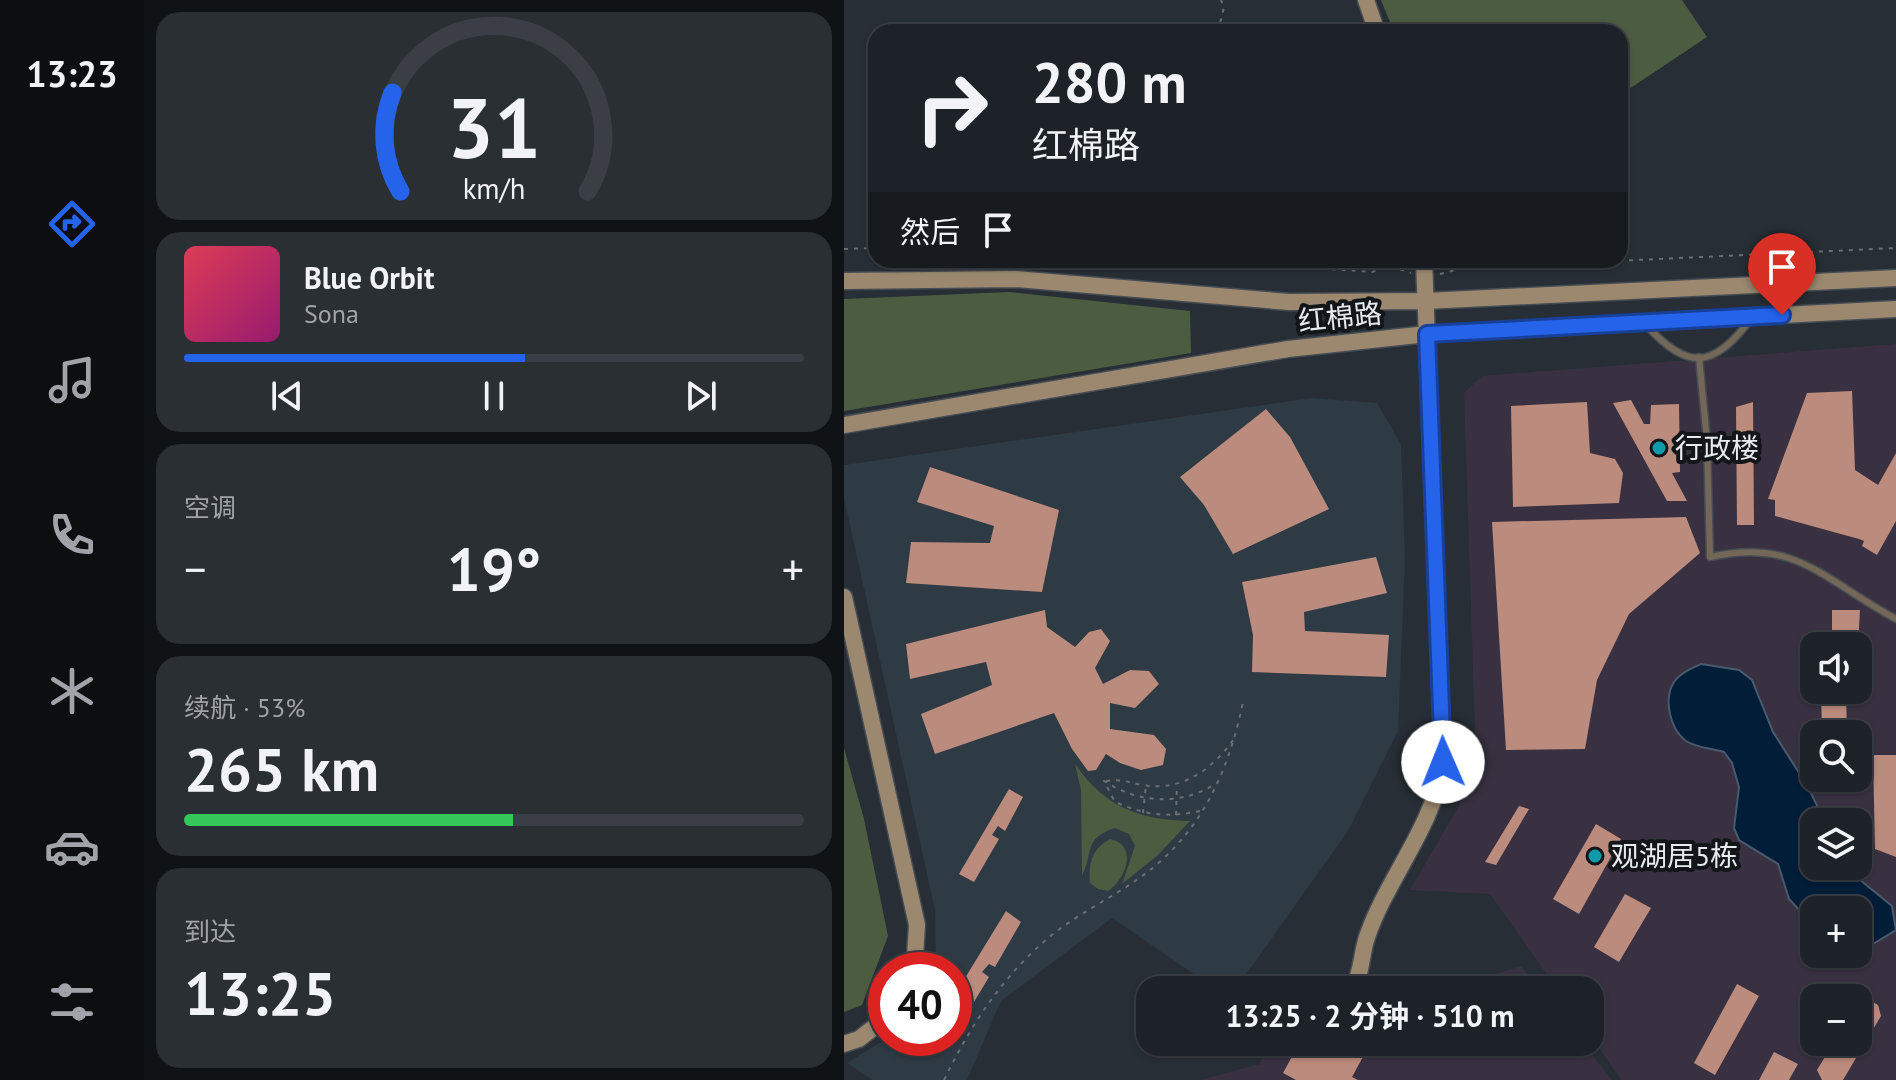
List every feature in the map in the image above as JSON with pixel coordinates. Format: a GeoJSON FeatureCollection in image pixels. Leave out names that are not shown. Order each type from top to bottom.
{"type":"FeatureCollection","features":[{"type":"Feature","properties":{"kind":"main road"},"geometry":{"type":"LineString","coordinates":[[1366,0],[1374,24]]}},
{"type":"Feature","properties":{"kind":"main road"},"geometry":{"type":"LineString","coordinates":[[1359,976],[1361,953],[1379,902],[1423,823],[1443,762],[1424,268]]}},
{"type":"Feature","properties":{"kind":"main road","name":"红棉路"},"geometry":{"type":"LineString","coordinates":[[844,281],[978,278],[1289,302],[1426,301],[1896,278]]}},
{"type":"Feature","properties":{"kind":"main road","name":"红棉路"},"geometry":{"type":"LineString","coordinates":[[847,427],[1288,349],[1427,334],[1896,309]]}},
{"type":"Feature","properties":{"kind":"main road"},"geometry":{"type":"LineString","coordinates":[[844,597],[917,925],[915,952]]}},
{"type":"Feature","properties":{"kind":"main road"},"geometry":{"type":"LineString","coordinates":[[844,1044],[868,1032]]}},
{"type":"Feature","properties":{"kind":"lane"},"geometry":{"type":"LineString","coordinates":[[1644,322],[1666,346],[1683,358],[1722,350],[1753,317]]}},
{"type":"Feature","properties":{"kind":"lane"},"geometry":{"type":"LineString","coordinates":[[1699,357],[1707,441],[1710,557],[1756,551],[1782,554],[1808,563],[1896,619]]}},
{"type":"Feature","properties":{"kind":"path"},"geometry":{"type":"LineString","coordinates":[[1220,24],[1224,7],[1221,0]]}},
{"type":"Feature","properties":{"kind":"path"},"geometry":{"type":"LineString","coordinates":[[844,249],[868,248]]}},
{"type":"Feature","properties":{"kind":"path"},"geometry":{"type":"LineString","coordinates":[[1628,260],[1896,248]]}},
{"type":"Feature","properties":{"kind":"path"},"geometry":{"type":"LineString","coordinates":[[1315,268],[1372,272],[1384,268]]}},
{"type":"Feature","properties":{"kind":"path"},"geometry":{"type":"LineString","coordinates":[[1396,268],[1425,278],[1463,268]]}},
{"type":"Feature","properties":{"kind":"path"},"geometry":{"type":"LineString","coordinates":[[944,1080],[977,1017],[1005,981],[1054,934],[1156,865],[1201,811],[1220,781],[1236,737],[1243,702]]}},
{"type":"Feature","properties":{"kind":"path"},"geometry":{"type":"LineString","coordinates":[[1104,781],[1123,779],[1146,785],[1177,785],[1220,759],[1236,737]]}},
{"type":"Feature","properties":{"kind":"path"},"geometry":{"type":"LineString","coordinates":[[1104,781],[1123,793],[1178,800],[1220,781]]}},
{"type":"Feature","properties":{"kind":"path"},"geometry":{"type":"LineString","coordinates":[[1104,781],[1115,802],[1143,814],[1176,816],[1201,811]]}},
{"type":"Feature","properties":{"kind":"path"},"geometry":{"type":"LineString","coordinates":[[1143,814],[1146,785]]}},
{"type":"Feature","properties":{"kind":"path"},"geometry":{"type":"LineString","coordinates":[[1176,816],[1177,785]]}},
{"type":"Feature","properties":{"kind":"shaded area"},"geometry":{"type":"Polygon","coordinates":[[[1896,344],[1896,1080],[1621,1080],[1604,1055],[1604,976],[1548,976],[1490,894],[1410,890],[1468,790],[1476,762],[1464,393],[1482,376],[1896,344]]]}},
{"type":"Feature","properties":{"kind":"shaded area"},"geometry":{"type":"Polygon","coordinates":[[[1312,398],[1377,403],[1401,444],[1405,558],[1398,731],[1348,831],[1245,976],[1197,976],[1112,918],[1001,1001],[967,1080],[873,1080],[847,1063],[868,1050],[868,1056],[972,1056],[972,952],[936,952],[935,910],[844,498],[844,465],[1312,398]]]}},
{"type":"Feature","properties":{"kind":"shaded area"},"geometry":{"type":"Polygon","coordinates":[[[1521,966],[1529,976],[1488,976],[1521,966]]]}},
{"type":"Feature","properties":{"kind":"shaded area"},"geometry":{"type":"Polygon","coordinates":[[[1264,1056],[1593,1056],[1612,1080],[1201,1080],[1259,1064],[1264,1056]]]}},
{"type":"Feature","properties":{"kind":"green space"},"geometry":{"type":"Polygon","coordinates":[[[1381,0],[1682,0],[1707,37],[1628,90],[1628,24],[1391,24],[1381,0]]]}},
{"type":"Feature","properties":{"kind":"green space"},"geometry":{"type":"Polygon","coordinates":[[[1009,292],[1190,311],[1191,353],[844,411],[844,299],[1009,292]]]}},
{"type":"Feature","properties":{"kind":"green space"},"geometry":{"type":"Polygon","coordinates":[[[844,748],[864,819],[888,936],[882,952],[868,952],[868,989],[862,1005],[844,1012],[844,748]]]}},
{"type":"Feature","properties":{"kind":"green space"},"geometry":{"type":"Polygon","coordinates":[[[1075,764],[1098,791],[1125,808],[1155,818],[1190,821],[1158,855],[1122,884],[1135,846],[1129,834],[1115,828],[1093,842],[1082,876],[1081,790],[1075,764]]]}},
{"type":"Feature","properties":{"kind":"green space"},"geometry":{"type":"Polygon","coordinates":[[[1110,839],[1124,848],[1127,863],[1120,879],[1108,891],[1090,883],[1090,869],[1095,852],[1110,839]]]}},
{"type":"Feature","properties":{"kind":"water"},"geometry":{"type":"Polygon","coordinates":[[[1701,664],[1739,670],[1752,680],[1773,732],[1800,774],[1800,792],[1810,792],[1818,808],[1800,808],[1800,880],[1860,880],[1892,906],[1896,930],[1872,945],[1872,896],[1800,896],[1800,911],[1789,899],[1778,864],[1739,840],[1734,828],[1739,787],[1732,763],[1724,752],[1686,741],[1672,722],[1669,697],[1674,682],[1683,673],[1701,664]]]}},
{"type":"Feature","properties":{"kind":"building"},"geometry":{"type":"Polygon","coordinates":[[[1852,391],[1855,470],[1878,485],[1896,453],[1896,521],[1877,555],[1862,546],[1864,541],[1859,539],[1775,516],[1775,500],[1768,499],[1807,393],[1852,391]]]}},
{"type":"Feature","properties":{"kind":"building","name":"行政楼"},"geometry":{"type":"Polygon","coordinates":[[[1631,400],[1644,424],[1650,424],[1651,405],[1679,404],[1680,472],[1672,473],[1687,501],[1667,501],[1613,403],[1631,400]]]}},
{"type":"Feature","properties":{"kind":"building"},"geometry":{"type":"Polygon","coordinates":[[[1587,402],[1590,453],[1615,459],[1623,473],[1619,503],[1513,507],[1511,406],[1587,402]]]}},
{"type":"Feature","properties":{"kind":"building"},"geometry":{"type":"Polygon","coordinates":[[[1753,402],[1754,525],[1737,525],[1736,407],[1753,402]]]}},
{"type":"Feature","properties":{"kind":"building"},"geometry":{"type":"Polygon","coordinates":[[[1266,409],[1290,437],[1329,509],[1233,554],[1204,505],[1180,477],[1266,409]]]}},
{"type":"Feature","properties":{"kind":"building"},"geometry":{"type":"Polygon","coordinates":[[[930,467],[1059,510],[1042,592],[906,583],[911,542],[990,543],[994,526],[917,502],[930,467]]]}},
{"type":"Feature","properties":{"kind":"building"},"geometry":{"type":"Polygon","coordinates":[[[1686,517],[1700,553],[1629,614],[1597,680],[1585,749],[1506,750],[1492,522],[1686,517]]]}},
{"type":"Feature","properties":{"kind":"building"},"geometry":{"type":"Polygon","coordinates":[[[1376,557],[1387,593],[1304,612],[1305,631],[1389,635],[1386,677],[1252,672],[1253,635],[1242,582],[1376,557]]]}},
{"type":"Feature","properties":{"kind":"building"},"geometry":{"type":"Polygon","coordinates":[[[1045,610],[1047,627],[1075,647],[1089,632],[1101,629],[1110,641],[1095,668],[1103,684],[1130,670],[1149,671],[1159,684],[1135,708],[1110,703],[1110,729],[1154,735],[1166,749],[1163,765],[1141,770],[1106,754],[1096,770],[1088,771],[1072,749],[1054,713],[935,754],[921,714],[992,685],[986,662],[910,679],[906,644],[1045,610]]]}},
{"type":"Feature","properties":{"kind":"building"},"geometry":{"type":"Polygon","coordinates":[[[1832,610],[1860,610],[1859,632],[1832,632],[1832,610]]]}},
{"type":"Feature","properties":{"kind":"building"},"geometry":{"type":"Polygon","coordinates":[[[1821,704],[1846,704],[1847,720],[1822,720],[1821,704]]]}},
{"type":"Feature","properties":{"kind":"building"},"geometry":{"type":"Polygon","coordinates":[[[1873,755],[1896,755],[1896,857],[1875,849],[1873,755]]]}},
{"type":"Feature","properties":{"kind":"building"},"geometry":{"type":"Polygon","coordinates":[[[1009,789],[1023,797],[1005,831],[998,826],[992,835],[999,839],[974,882],[959,874],[1009,789]]]}},
{"type":"Feature","properties":{"kind":"building"},"geometry":{"type":"Polygon","coordinates":[[[1519,806],[1529,809],[1496,865],[1485,862],[1519,806]]]}},
{"type":"Feature","properties":{"kind":"building","name":"观湖居5栋"},"geometry":{"type":"Polygon","coordinates":[[[1596,824],[1621,839],[1579,914],[1553,899],[1596,824]]]}},
{"type":"Feature","properties":{"kind":"building"},"geometry":{"type":"Polygon","coordinates":[[[1625,894],[1651,908],[1619,962],[1594,947],[1625,894]]]}},
{"type":"Feature","properties":{"kind":"building"},"geometry":{"type":"Polygon","coordinates":[[[1006,911],[1021,922],[995,967],[989,964],[982,972],[989,977],[972,1005],[972,967],[1006,911]]]}},
{"type":"Feature","properties":{"kind":"building"},"geometry":{"type":"Polygon","coordinates":[[[1737,984],[1759,996],[1715,1075],[1694,1063],[1737,984]]]}},
{"type":"Feature","properties":{"kind":"building"},"geometry":{"type":"Polygon","coordinates":[[[1872,1001],[1878,1005],[1881,1016],[1872,1031],[1872,1001]]]}},
{"type":"Feature","properties":{"kind":"building"},"geometry":{"type":"Polygon","coordinates":[[[1774,1052],[1798,1064],[1789,1080],[1759,1080],[1774,1052]]]}},
{"type":"Feature","properties":{"kind":"building"},"geometry":{"type":"Polygon","coordinates":[[[1292,1056],[1363,1056],[1352,1077],[1358,1080],[1296,1080],[1283,1073],[1292,1056]]]}},
{"type":"Feature","properties":{"kind":"building"},"geometry":{"type":"Polygon","coordinates":[[[1826,1056],[1857,1056],[1843,1080],[1822,1080],[1817,1070],[1826,1056]]]}},
{"type":"Feature","properties":{"kind":"place","name":"行政楼"},"geometry":{"type":"Point","coordinates":[1659,448]}},
{"type":"Feature","properties":{"kind":"place","name":"观湖居5栋"},"geometry":{"type":"Point","coordinates":[1595,856]}},
{"type":"Feature","properties":{"kind":"route"},"geometry":{"type":"LineString","coordinates":[[1443,762],[1427,334],[1782,315]]}}]}
